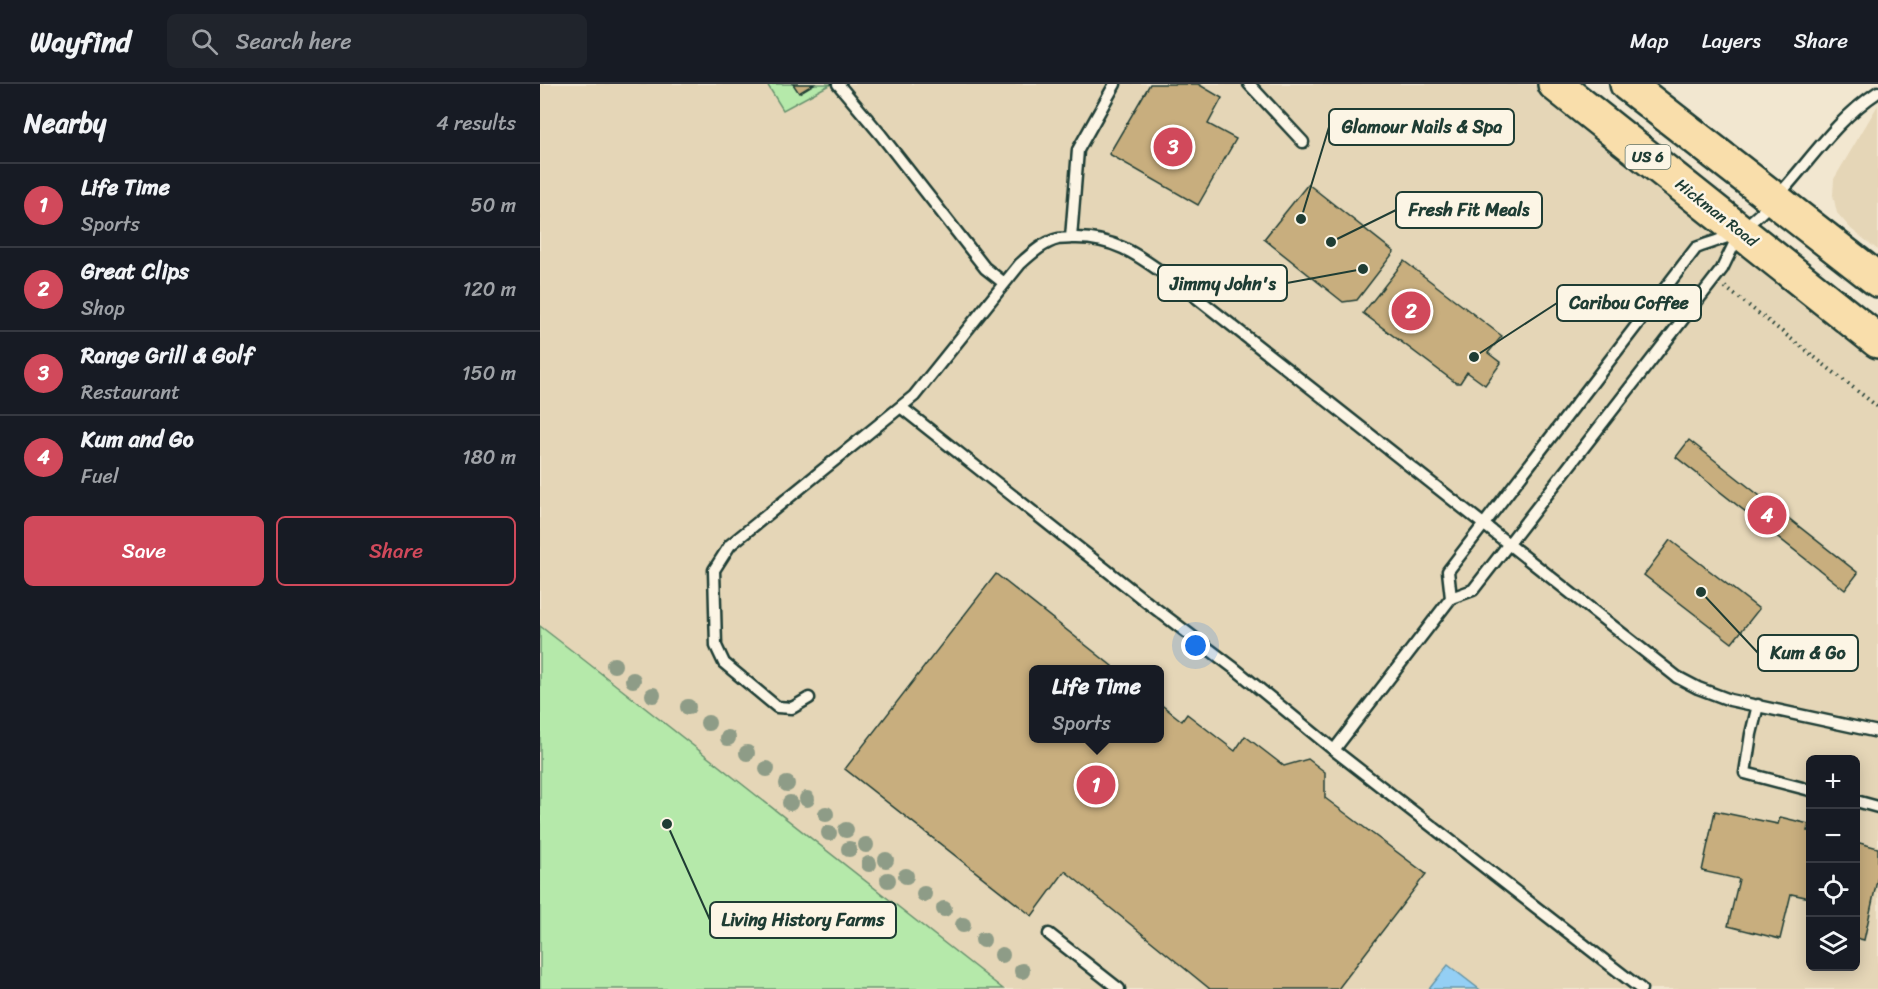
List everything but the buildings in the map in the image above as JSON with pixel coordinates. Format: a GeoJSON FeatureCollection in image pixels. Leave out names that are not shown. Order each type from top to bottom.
{"type":"FeatureCollection","features":[{"type":"Feature","properties":{"kind":"highway","name":"Hickman Road"},"geometry":{"type":"LineString","coordinates":[[1555,84],[1878,341]]}},
{"type":"Feature","properties":{"kind":"highway","name":"US 6"},"geometry":{"type":"LineString","coordinates":[[1626,84],[1878,280]]}},
{"type":"Feature","properties":{"kind":"lane"},"geometry":{"type":"LineString","coordinates":[[838,84],[985,268],[1004,283]]}},
{"type":"Feature","properties":{"kind":"lane"},"geometry":{"type":"LineString","coordinates":[[1071,238],[1078,150],[1115,84]]}},
{"type":"Feature","properties":{"kind":"lane"},"geometry":{"type":"LineString","coordinates":[[1249,84],[1303,142]]}},
{"type":"Feature","properties":{"kind":"lane"},"geometry":{"type":"LineString","coordinates":[[1451,598],[1448,571],[1696,248],[1741,230],[1774,200],[1842,121],[1857,106],[1878,92]]}},
{"type":"Feature","properties":{"kind":"lane"},"geometry":{"type":"LineString","coordinates":[[1334,750],[1451,598],[1473,590],[1722,269],[1741,230]]}},
{"type":"Feature","properties":{"kind":"lane"},"geometry":{"type":"LineString","coordinates":[[808,698],[792,708],[777,707],[724,663],[716,646],[714,570],[729,545],[902,408],[1004,283],[1034,251],[1057,239],[1084,238],[1107,240],[1140,258],[1187,290],[1677,677],[1730,700],[1878,732]]}},
{"type":"Feature","properties":{"kind":"lane"},"geometry":{"type":"LineString","coordinates":[[902,408],[1130,589],[1217,654],[1334,750],[1641,989]]}},
{"type":"Feature","properties":{"kind":"lane"},"geometry":{"type":"LineString","coordinates":[[1758,705],[1745,773],[1806,789]]}},
{"type":"Feature","properties":{"kind":"lane"},"geometry":{"type":"LineString","coordinates":[[1860,802],[1878,807]]}},
{"type":"Feature","properties":{"kind":"lane"},"geometry":{"type":"LineString","coordinates":[[1049,934],[1119,989]]}},
{"type":"Feature","properties":{"kind":"path"},"geometry":{"type":"LineString","coordinates":[[1714,279],[1878,407]]}},
{"type":"Feature","properties":{"kind":"shaded area"},"geometry":{"type":"Polygon","coordinates":[[[540,84],[767,84],[783,110],[831,84],[1555,84],[1878,342],[1878,989],[1003,989],[540,626],[540,84]]]}},
{"type":"Feature","properties":{"kind":"shaded area"},"geometry":{"type":"Polygon","coordinates":[[[1878,105],[1878,250],[1851,229],[1837,213],[1833,195],[1834,179],[1878,105]]]}},
{"type":"Feature","properties":{"kind":"green space"},"geometry":{"type":"Polygon","coordinates":[[[767,84],[831,84],[783,110],[767,84]]]}},
{"type":"Feature","properties":{"kind":"green space"},"geometry":{"type":"Polygon","coordinates":[[[540,626],[584,660],[1003,989],[540,989],[540,626]]]}},
{"type":"Feature","properties":{"kind":"water"},"geometry":{"type":"Polygon","coordinates":[[[1448,965],[1479,989],[1429,989],[1448,965]]]}},
{"type":"Feature","properties":{"kind":"place","name":"Range Grill & Golf"},"geometry":{"type":"Point","coordinates":[1173,147]}},
{"type":"Feature","properties":{"kind":"place","name":"Glamour Nails & Spa"},"geometry":{"type":"Point","coordinates":[1301,219]}},
{"type":"Feature","properties":{"kind":"place","name":"Fresh Fit Meals"},"geometry":{"type":"Point","coordinates":[1331,242]}},
{"type":"Feature","properties":{"kind":"place","name":"Jimmy John's"},"geometry":{"type":"Point","coordinates":[1363,269]}},
{"type":"Feature","properties":{"kind":"place","name":"Great Clips"},"geometry":{"type":"Point","coordinates":[1411,311]}},
{"type":"Feature","properties":{"kind":"place","name":"Caribou Coffee"},"geometry":{"type":"Point","coordinates":[1474,357]}},
{"type":"Feature","properties":{"kind":"place","name":"Kum and Go"},"geometry":{"type":"Point","coordinates":[1767,515]}},
{"type":"Feature","properties":{"kind":"place","name":"Kum & Go"},"geometry":{"type":"Point","coordinates":[1701,592]}},
{"type":"Feature","properties":{"kind":"place","name":"Life Time"},"geometry":{"type":"Point","coordinates":[1096,785]}},
{"type":"Feature","properties":{"kind":"place","name":"Living History Farms"},"geometry":{"type":"Point","coordinates":[667,824]}}]}
